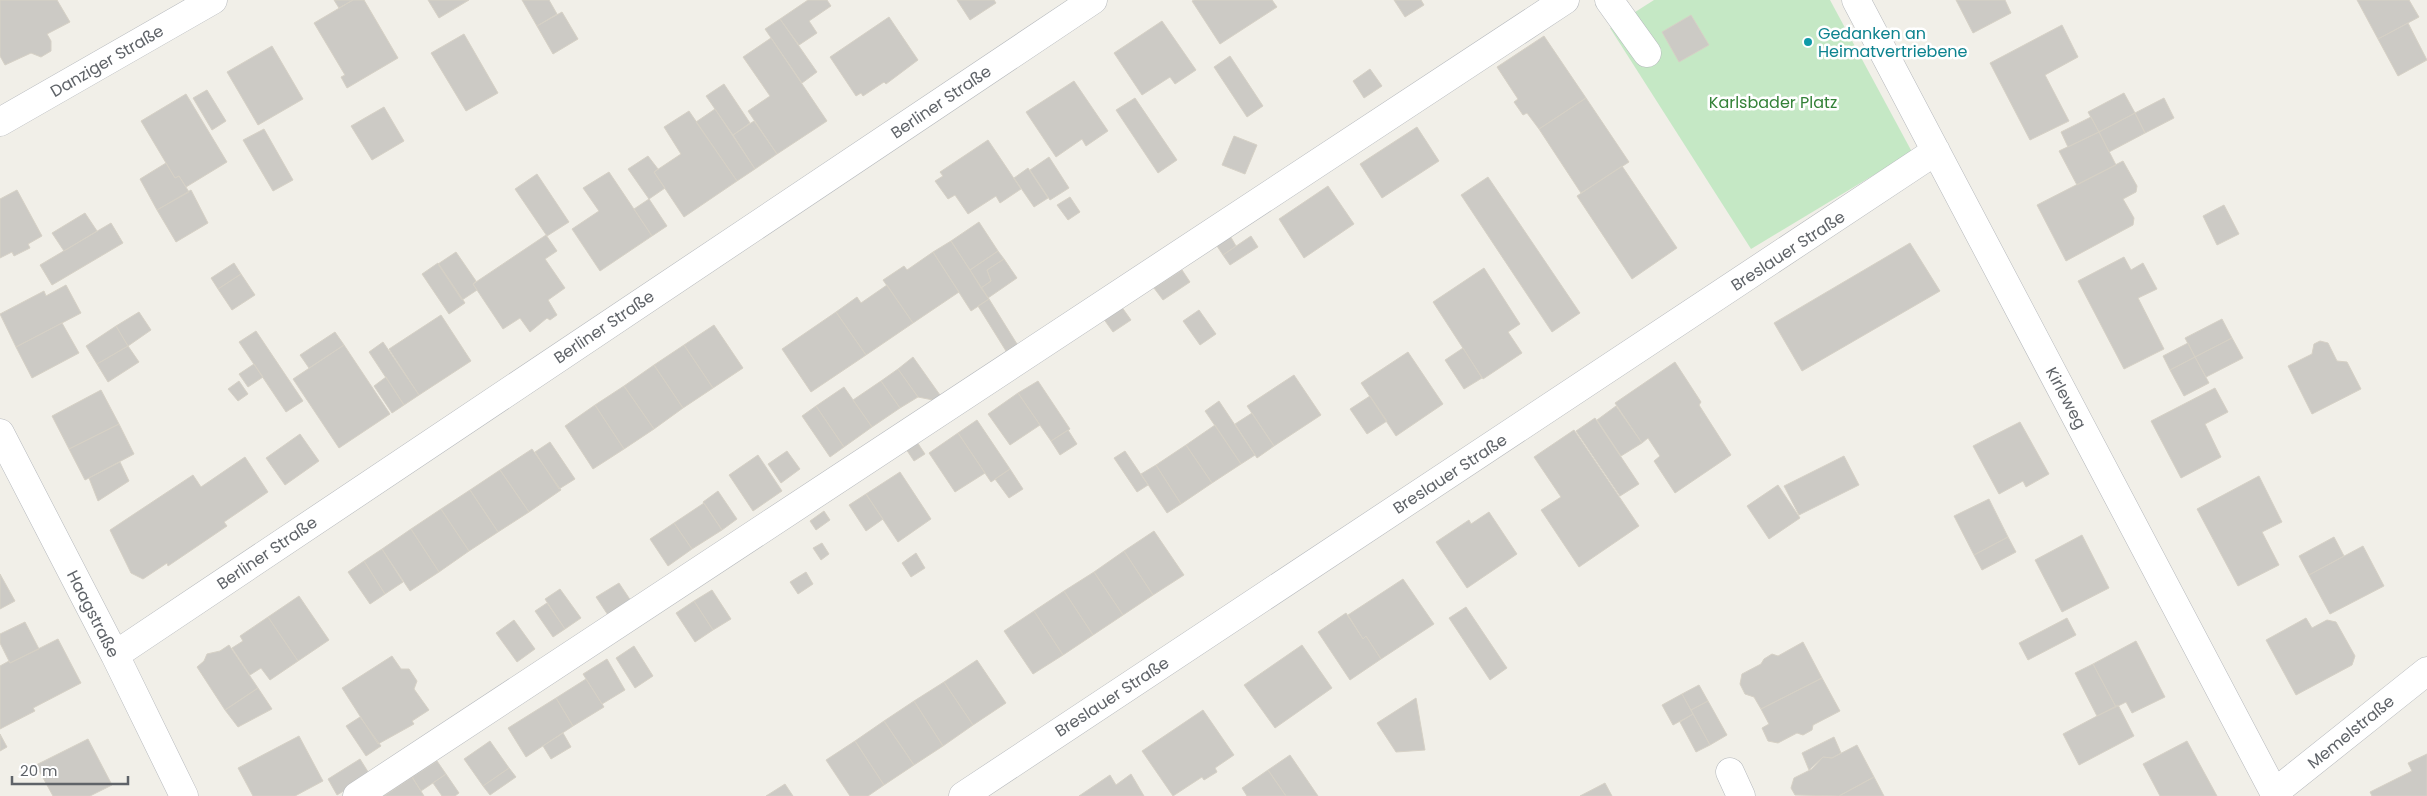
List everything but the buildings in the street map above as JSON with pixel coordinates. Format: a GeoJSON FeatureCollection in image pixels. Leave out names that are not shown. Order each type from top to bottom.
{"type":"FeatureCollection","features":[{"type":"Feature","properties":{"kind":"street","name":"Danziger Straße"},"geometry":{"type":"LineString","coordinates":[[0,122],[213,0]]}},
{"type":"Feature","properties":{"kind":"street","name":"Berliner Straße"},"geometry":{"type":"LineString","coordinates":[[115,655],[1093,0]]}},
{"type":"Feature","properties":{"kind":"street"},"geometry":{"type":"LineString","coordinates":[[357,796],[1565,0]]}},
{"type":"Feature","properties":{"kind":"street"},"geometry":{"type":"LineString","coordinates":[[1610,0],[1647,53]]}},
{"type":"Feature","properties":{"kind":"street","name":"Kirleweg"},"geometry":{"type":"LineString","coordinates":[[1856,0],[2275,794]]}},
{"type":"Feature","properties":{"kind":"street","name":"Breslauer Straße"},"geometry":{"type":"LineString","coordinates":[[963,796],[1936,151]]}},
{"type":"Feature","properties":{"kind":"street","name":"Haagstraße"},"geometry":{"type":"LineString","coordinates":[[0,433],[115,655],[184,796]]}},
{"type":"Feature","properties":{"kind":"street","name":"Memelstraße"},"geometry":{"type":"LineString","coordinates":[[2275,794],[2427,671]]}},
{"type":"Feature","properties":{"kind":"street"},"geometry":{"type":"LineString","coordinates":[[1730,772],[1741,796]]}},
{"type":"Feature","properties":{"kind":"green space","name":"Karlsbader Platz"},"geometry":{"type":"Polygon","coordinates":[[[1654,0],[1830,0],[1912,152],[1751,249],[1610,28],[1654,0]]]}},
{"type":"Feature","properties":{"kind":"place","name":"Gedanken an Heimatvertriebene"},"geometry":{"type":"Point","coordinates":[1808,42]}}]}
